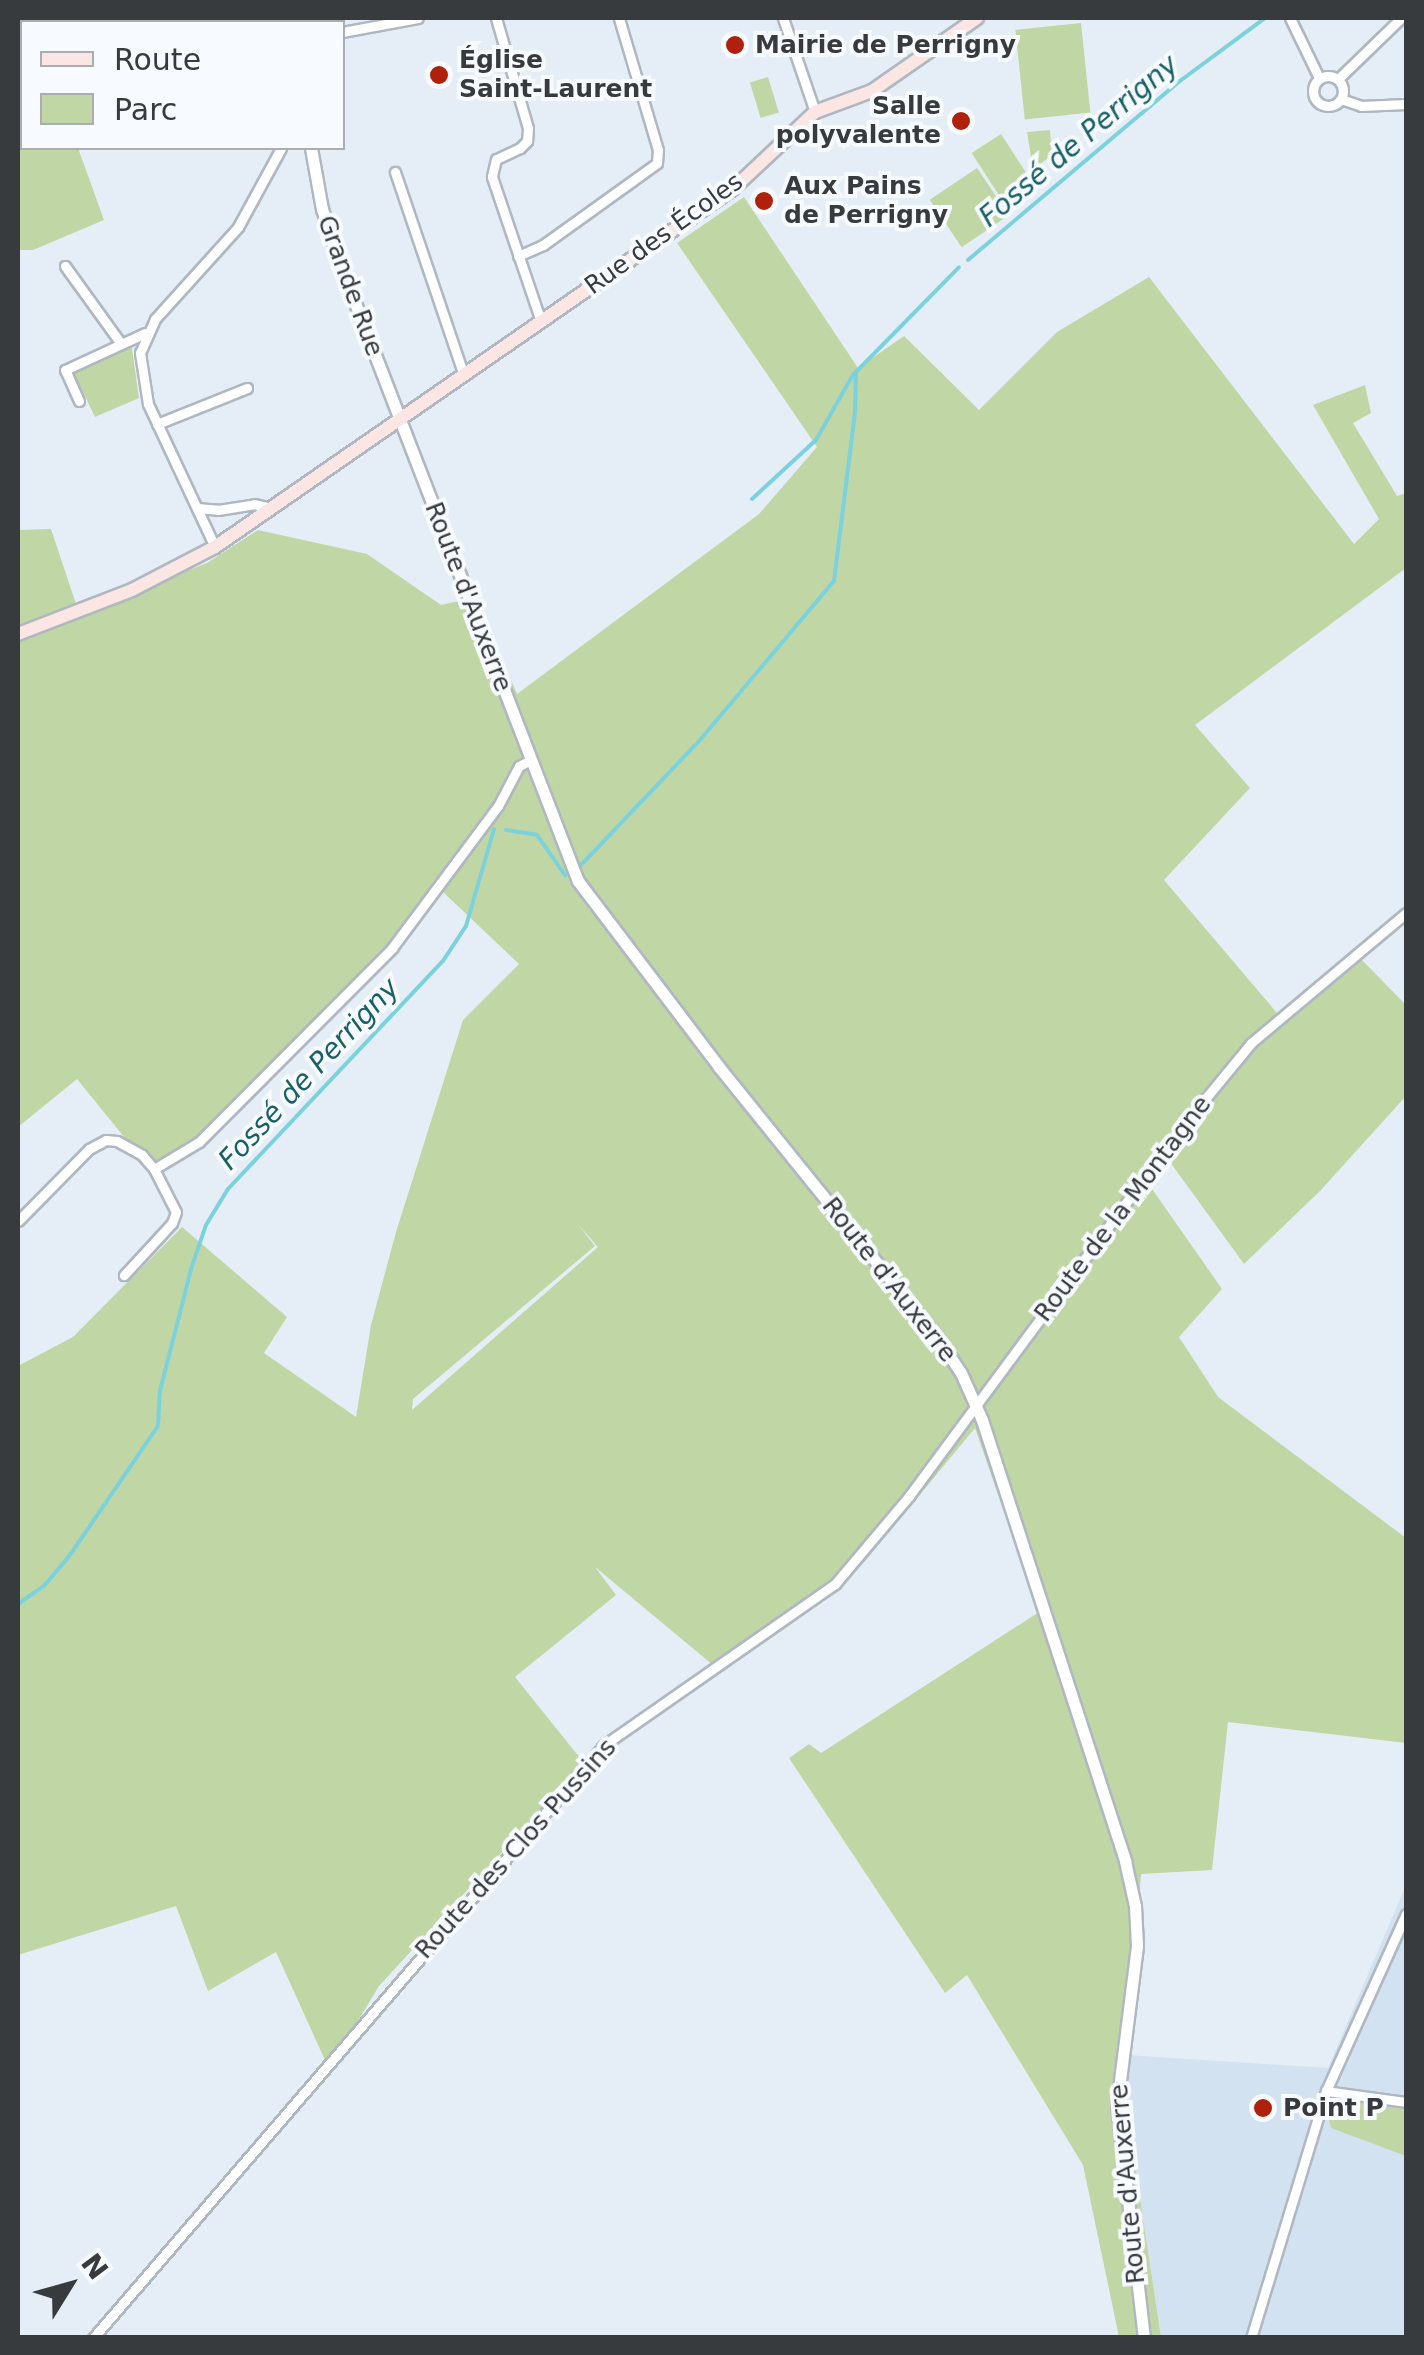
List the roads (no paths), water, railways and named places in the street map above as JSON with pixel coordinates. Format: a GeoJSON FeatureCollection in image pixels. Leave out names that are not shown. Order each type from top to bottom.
{"type":"FeatureCollection","features":[{"type":"Feature","properties":{"kind":"main road","name":"Rue des Écoles"},"geometry":{"type":"LineString","coordinates":[[18,634],[132,590],[215,547],[273,510],[734,188],[815,112],[872,91],[977,18]]}},
{"type":"Feature","properties":{"kind":"street"},"geometry":{"type":"LineString","coordinates":[[345,31],[418,18]]}},
{"type":"Feature","properties":{"kind":"street"},"geometry":{"type":"LineString","coordinates":[[496,18],[528,128],[527,141],[496,159],[492,169],[541,322]]}},
{"type":"Feature","properties":{"kind":"street"},"geometry":{"type":"LineString","coordinates":[[518,256],[543,245],[657,163],[658,150],[620,18]]}},
{"type":"Feature","properties":{"kind":"street"},"geometry":{"type":"LineString","coordinates":[[783,18],[815,112]]}},
{"type":"Feature","properties":{"kind":"street"},"geometry":{"type":"LineString","coordinates":[[1290,18],[1318,78],[1312,91],[1319,103],[1330,106],[1341,99],[1343,86],[1338,78]]}},
{"type":"Feature","properties":{"kind":"street"},"geometry":{"type":"LineString","coordinates":[[1318,78],[1338,78],[1398,20],[1406,32]]}},
{"type":"Feature","properties":{"kind":"street"},"geometry":{"type":"LineString","coordinates":[[1341,99],[1361,106],[1406,104]]}},
{"type":"Feature","properties":{"kind":"street"},"geometry":{"type":"LineString","coordinates":[[215,547],[148,404],[140,353],[145,333],[238,228],[280,150]]}},
{"type":"Feature","properties":{"kind":"street","name":"Grande Rue"},"geometry":{"type":"LineString","coordinates":[[311,150],[326,224],[424,481]]}},
{"type":"Feature","properties":{"kind":"street"},"geometry":{"type":"LineString","coordinates":[[395,172],[464,376]]}},
{"type":"Feature","properties":{"kind":"street"},"geometry":{"type":"LineString","coordinates":[[64,266],[119,341]]}},
{"type":"Feature","properties":{"kind":"street"},"geometry":{"type":"LineString","coordinates":[[79,402],[65,370],[119,341],[145,333]]}},
{"type":"Feature","properties":{"kind":"street"},"geometry":{"type":"LineString","coordinates":[[157,424],[247,388]]}},
{"type":"Feature","properties":{"kind":"street","name":"Route d'Auxerre"},"geometry":{"type":"LineString","coordinates":[[424,481],[573,870],[595,907],[936,1337],[976,1403],[1125,1860],[1135,1906],[1137,1946],[1116,2106],[1144,2338]]}},
{"type":"Feature","properties":{"kind":"street"},"geometry":{"type":"LineString","coordinates":[[197,508],[218,510],[254,504],[273,510]]}},
{"type":"Feature","properties":{"kind":"street"},"geometry":{"type":"LineString","coordinates":[[154,1168],[198,1142],[392,948],[498,806],[520,766],[531,760]]}},
{"type":"Feature","properties":{"kind":"street","name":"Route de la Montagne"},"geometry":{"type":"LineString","coordinates":[[976,1403],[1178,1132],[1251,1043],[1406,913]]}},
{"type":"Feature","properties":{"kind":"street"},"geometry":{"type":"LineString","coordinates":[[18,1222],[88,1149],[106,1140],[142,1155],[154,1168],[176,1212],[172,1223],[124,1275]]}},
{"type":"Feature","properties":{"kind":"street","name":"Route des Clos Pussins"},"geometry":{"type":"LineString","coordinates":[[93,2338],[604,1746],[835,1584],[910,1496],[976,1403]]}},
{"type":"Feature","properties":{"kind":"street"},"geometry":{"type":"LineString","coordinates":[[1252,2338],[1326,2091],[1403,1929],[1406,1914]]}},
{"type":"Feature","properties":{"kind":"street"},"geometry":{"type":"LineString","coordinates":[[1326,2091],[1406,2102]]}},
{"type":"Feature","properties":{"kind":"waterway","name":"Fossé de Perrigny"},"geometry":{"type":"LineString","coordinates":[[968,260],[1180,81],[1265,18]]}},
{"type":"Feature","properties":{"kind":"waterway","name":"Fossé de Perrigny"},"geometry":{"type":"LineString","coordinates":[[752,499],[816,440],[853,375],[959,267]]}},
{"type":"Feature","properties":{"kind":"waterway","name":"Fossé de Perrigny"},"geometry":{"type":"LineString","coordinates":[[581,865],[700,740],[834,581],[855,413],[856,371]]}},
{"type":"Feature","properties":{"kind":"waterway","name":"Fossé de Perrigny"},"geometry":{"type":"LineString","coordinates":[[18,1604],[44,1586],[70,1555],[158,1426],[160,1391],[191,1269],[206,1225],[228,1189],[443,961],[466,926],[494,829]]}},
{"type":"Feature","properties":{"kind":"waterway","name":"Fossé de Perrigny"},"geometry":{"type":"LineString","coordinates":[[506,830],[537,835],[565,875]]}},
{"type":"Feature","properties":{"kind":"place","name":"Mairie de Perrigny"},"geometry":{"type":"Point","coordinates":[735,45]}},
{"type":"Feature","properties":{"kind":"place","name":"Église Saint-Laurent"},"geometry":{"type":"Point","coordinates":[439,75]}},
{"type":"Feature","properties":{"kind":"place","name":"Salle polyvalente"},"geometry":{"type":"Point","coordinates":[961,121]}},
{"type":"Feature","properties":{"kind":"place","name":"Aux Pains de Perrigny"},"geometry":{"type":"Point","coordinates":[764,201]}},
{"type":"Feature","properties":{"kind":"place","name":"Point P"},"geometry":{"type":"Point","coordinates":[1263,2108]}}]}
